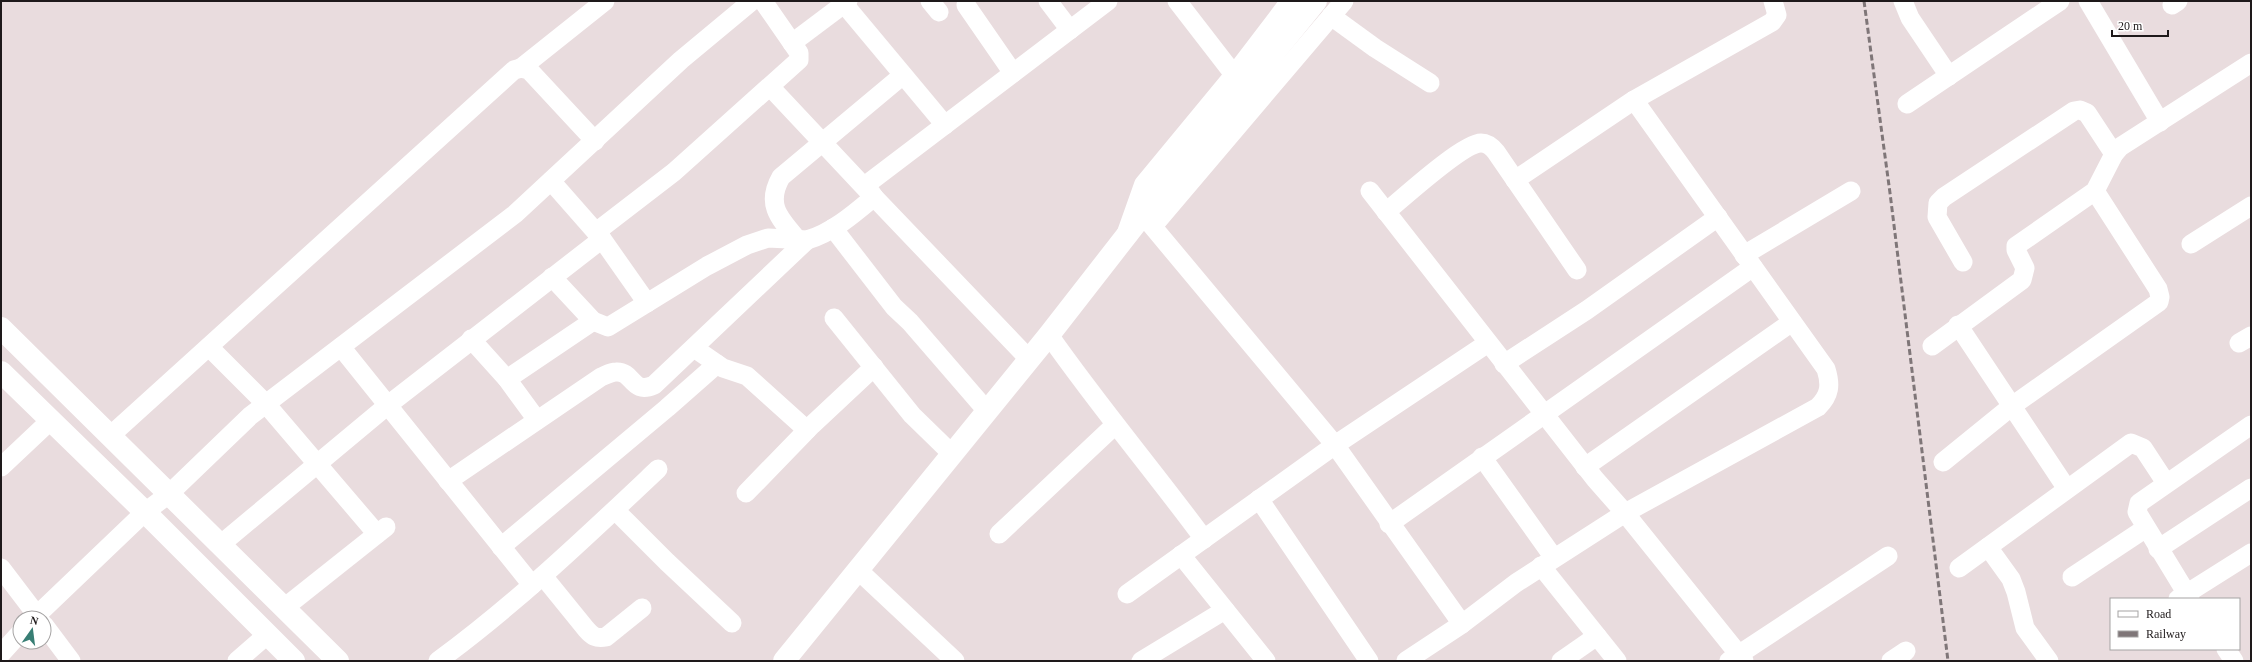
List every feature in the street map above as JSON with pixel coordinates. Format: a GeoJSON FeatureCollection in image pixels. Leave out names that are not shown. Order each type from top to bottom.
{"type":"FeatureCollection","features":[{"type":"Feature","properties":{"kind":"main road"},"geometry":{"type":"LineString","coordinates":[[1126,236],[1146,185],[1235,76],[1292,1]]}},
{"type":"Feature","properties":{"kind":"main road"},"geometry":{"type":"LineString","coordinates":[[784,661],[1049,335],[1126,236],[1149,215],[1316,1]]}},
{"type":"Feature","properties":{"kind":"main road"},"geometry":{"type":"LineString","coordinates":[[1,328],[110,436],[157,503],[268,634],[294,661]]}},
{"type":"Feature","properties":{"kind":"main road"},"geometry":{"type":"LineString","coordinates":[[1,372],[50,420],[157,503],[220,545],[338,661]]}},
{"type":"Feature","properties":{"kind":"street"},"geometry":{"type":"LineString","coordinates":[[110,436],[505,77],[514,70],[521,68],[606,1]]}},
{"type":"Feature","properties":{"kind":"street"},"geometry":{"type":"LineString","coordinates":[[47,610],[157,503],[235,430],[266,404],[515,214],[681,60],[752,1]]}},
{"type":"Feature","properties":{"kind":"street"},"geometry":{"type":"LineString","coordinates":[[220,545],[388,405],[552,277],[674,172],[799,60],[799,53],[763,1]]}},
{"type":"Feature","properties":{"kind":"street"},"geometry":{"type":"LineString","coordinates":[[1048,1],[1070,30]]}},
{"type":"Feature","properties":{"kind":"street"},"geometry":{"type":"LineString","coordinates":[[871,194],[867,187],[871,181],[1108,1]]}},
{"type":"Feature","properties":{"kind":"street"},"geometry":{"type":"LineString","coordinates":[[1177,1],[1235,76]]}},
{"type":"Feature","properties":{"kind":"street"},"geometry":{"type":"LineString","coordinates":[[1344,1],[1149,215],[1335,445],[1462,624]]}},
{"type":"Feature","properties":{"kind":"street"},"geometry":{"type":"LineString","coordinates":[[1515,180],[1634,100],[1772,22],[1777,15],[1773,1]]}},
{"type":"Feature","properties":{"kind":"street"},"geometry":{"type":"LineString","coordinates":[[1903,1],[1910,18],[1949,76]]}},
{"type":"Feature","properties":{"kind":"street"},"geometry":{"type":"LineString","coordinates":[[1908,104],[2060,1]]}},
{"type":"Feature","properties":{"kind":"street"},"geometry":{"type":"LineString","coordinates":[[2088,1],[2160,122]]}},
{"type":"Feature","properties":{"kind":"street"},"geometry":{"type":"LineString","coordinates":[[792,43],[846,3],[945,125]]}},
{"type":"Feature","properties":{"kind":"street"},"geometry":{"type":"LineString","coordinates":[[966,5],[1013,73]]}},
{"type":"Feature","properties":{"kind":"street"},"geometry":{"type":"LineString","coordinates":[[1331,16],[1375,48],[1430,83]]}},
{"type":"Feature","properties":{"kind":"street"},"geometry":{"type":"LineString","coordinates":[[1932,346],[1958,325],[2022,280],[2026,272],[2016,250],[2019,243],[2094,190],[2107,170],[2114,154],[2120,147],[2251,62]]}},
{"type":"Feature","properties":{"kind":"street"},"geometry":{"type":"LineString","coordinates":[[521,68],[529,70],[595,141]]}},
{"type":"Feature","properties":{"kind":"street"},"geometry":{"type":"LineString","coordinates":[[803,240],[775,209],[774,195],[781,177],[903,75]]}},
{"type":"Feature","properties":{"kind":"street"},"geometry":{"type":"LineString","coordinates":[[772,85],[775,92],[1029,359]]}},
{"type":"Feature","properties":{"kind":"street"},"geometry":{"type":"LineString","coordinates":[[1406,661],[1462,624],[1548,562],[1626,513],[1789,424],[1818,407],[1824,401],[1830,382],[1826,369],[1634,100]]}},
{"type":"Feature","properties":{"kind":"street"},"geometry":{"type":"LineString","coordinates":[[1963,262],[1937,217],[1938,203],[1944,197],[2074,111],[2080,110],[2087,113],[2114,154]]}},
{"type":"Feature","properties":{"kind":"street"},"geometry":{"type":"LineString","coordinates":[[1386,212],[1464,150],[1475,144],[1482,143],[1491,146],[1577,270]]}},
{"type":"Feature","properties":{"kind":"street"},"geometry":{"type":"LineString","coordinates":[[551,181],[599,236],[647,303]]}},
{"type":"Feature","properties":{"kind":"street"},"geometry":{"type":"LineString","coordinates":[[1943,462],[2012,406],[2159,302],[2160,297],[2158,289],[2094,190]]}},
{"type":"Feature","properties":{"kind":"street"},"geometry":{"type":"LineString","coordinates":[[1370,191],[1585,467],[1626,513],[1737,659],[1888,556]]}},
{"type":"Feature","properties":{"kind":"street"},"geometry":{"type":"LineString","coordinates":[[1390,524],[1543,414],[1749,261],[1851,191]]}},
{"type":"Feature","properties":{"kind":"street"},"geometry":{"type":"LineString","coordinates":[[448,481],[602,377],[615,372],[623,372],[637,386],[643,388],[654,385],[694,348],[803,240],[833,228],[871,194]]}},
{"type":"Feature","properties":{"kind":"street"},"geometry":{"type":"LineString","coordinates":[[2191,244],[2251,206]]}},
{"type":"Feature","properties":{"kind":"street"},"geometry":{"type":"LineString","coordinates":[[1504,364],[1587,310],[1718,217]]}},
{"type":"Feature","properties":{"kind":"street"},"geometry":{"type":"LineString","coordinates":[[833,228],[894,307],[910,322],[987,411]]}},
{"type":"Feature","properties":{"kind":"street"},"geometry":{"type":"LineString","coordinates":[[552,277],[593,321],[608,326],[708,266],[747,245],[761,239],[803,240]]}},
{"type":"Feature","properties":{"kind":"street"},"geometry":{"type":"LineString","coordinates":[[834,318],[912,415],[952,454]]}},
{"type":"Feature","properties":{"kind":"street"},"geometry":{"type":"LineString","coordinates":[[507,379],[593,321]]}},
{"type":"Feature","properties":{"kind":"street"},"geometry":{"type":"LineString","coordinates":[[1585,467],[1792,322]]}},
{"type":"Feature","properties":{"kind":"street"},"geometry":{"type":"LineString","coordinates":[[1958,325],[2067,489]]}},
{"type":"Feature","properties":{"kind":"street"},"geometry":{"type":"LineString","coordinates":[[1049,335],[1093,398],[1152,469],[1204,539]]}},
{"type":"Feature","properties":{"kind":"street"},"geometry":{"type":"LineString","coordinates":[[471,339],[507,379],[537,420]]}},
{"type":"Feature","properties":{"kind":"street"},"geometry":{"type":"LineString","coordinates":[[1127,594],[1335,445],[1488,343]]}},
{"type":"Feature","properties":{"kind":"street"},"geometry":{"type":"LineString","coordinates":[[209,347],[266,404],[317,464],[381,530],[284,608]]}},
{"type":"Feature","properties":{"kind":"street"},"geometry":{"type":"LineString","coordinates":[[341,347],[501,547],[537,580],[592,636],[599,638],[606,637],[642,608]]}},
{"type":"Feature","properties":{"kind":"street"},"geometry":{"type":"LineString","coordinates":[[694,348],[717,364],[747,376],[807,430]]}},
{"type":"Feature","properties":{"kind":"street"},"geometry":{"type":"LineString","coordinates":[[501,547],[661,414],[717,364]]}},
{"type":"Feature","properties":{"kind":"street"},"geometry":{"type":"LineString","coordinates":[[746,493],[807,430],[874,367]]}},
{"type":"Feature","properties":{"kind":"street"},"geometry":{"type":"LineString","coordinates":[[1,467],[50,420]]}},
{"type":"Feature","properties":{"kind":"street"},"geometry":{"type":"LineString","coordinates":[[999,534],[1115,425]]}},
{"type":"Feature","properties":{"kind":"street"},"geometry":{"type":"LineString","coordinates":[[2251,425],[2139,503],[2137,512],[2185,597],[2251,553]]}},
{"type":"Feature","properties":{"kind":"street"},"geometry":{"type":"LineString","coordinates":[[1959,568],[2131,443],[2143,448],[2166,483]]}},
{"type":"Feature","properties":{"kind":"street"},"geometry":{"type":"LineString","coordinates":[[1482,458],[1548,562],[1597,636],[1616,661]]}},
{"type":"Feature","properties":{"kind":"street"},"geometry":{"type":"LineString","coordinates":[[438,661],[470,637],[537,580],[658,469]]}},
{"type":"Feature","properties":{"kind":"street"},"geometry":{"type":"LineString","coordinates":[[2158,549],[2251,488]]}},
{"type":"Feature","properties":{"kind":"street"},"geometry":{"type":"LineString","coordinates":[[1259,499],[1369,661]]}},
{"type":"Feature","properties":{"kind":"street"},"geometry":{"type":"LineString","coordinates":[[615,510],[667,562],[732,623]]}},
{"type":"Feature","properties":{"kind":"street"},"geometry":{"type":"LineString","coordinates":[[2072,577],[2146,528]]}},
{"type":"Feature","properties":{"kind":"street"},"geometry":{"type":"LineString","coordinates":[[1988,547],[2011,579],[2016,592],[2025,628],[2049,661]]}},
{"type":"Feature","properties":{"kind":"street"},"geometry":{"type":"LineString","coordinates":[[1181,555],[1266,661]]}},
{"type":"Feature","properties":{"kind":"street"},"geometry":{"type":"LineString","coordinates":[[1,568],[31,610]]}},
{"type":"Feature","properties":{"kind":"street"},"geometry":{"type":"LineString","coordinates":[[858,570],[955,661]]}},
{"type":"Feature","properties":{"kind":"street"},"geometry":{"type":"LineString","coordinates":[[1141,661],[1225,610]]}},
{"type":"Feature","properties":{"kind":"street"},"geometry":{"type":"LineString","coordinates":[[237,661],[268,634]]}},
{"type":"Feature","properties":{"kind":"street"},"geometry":{"type":"LineString","coordinates":[[1562,661],[1597,636]]}},
{"type":"Feature","properties":{"kind":"street"},"geometry":{"type":"LineString","coordinates":[[52,637],[71,661]]}},
{"type":"Feature","properties":{"kind":"street"},"geometry":{"type":"LineString","coordinates":[[1,654],[12,642]]}},
{"type":"Feature","properties":{"kind":"street"},"geometry":{"type":"LineString","coordinates":[[2227,650],[2234,661]]}},
{"type":"Feature","properties":{"kind":"railway"},"geometry":{"type":"LineString","coordinates":[[1864,1],[1890,193],[1948,661]]}}]}
